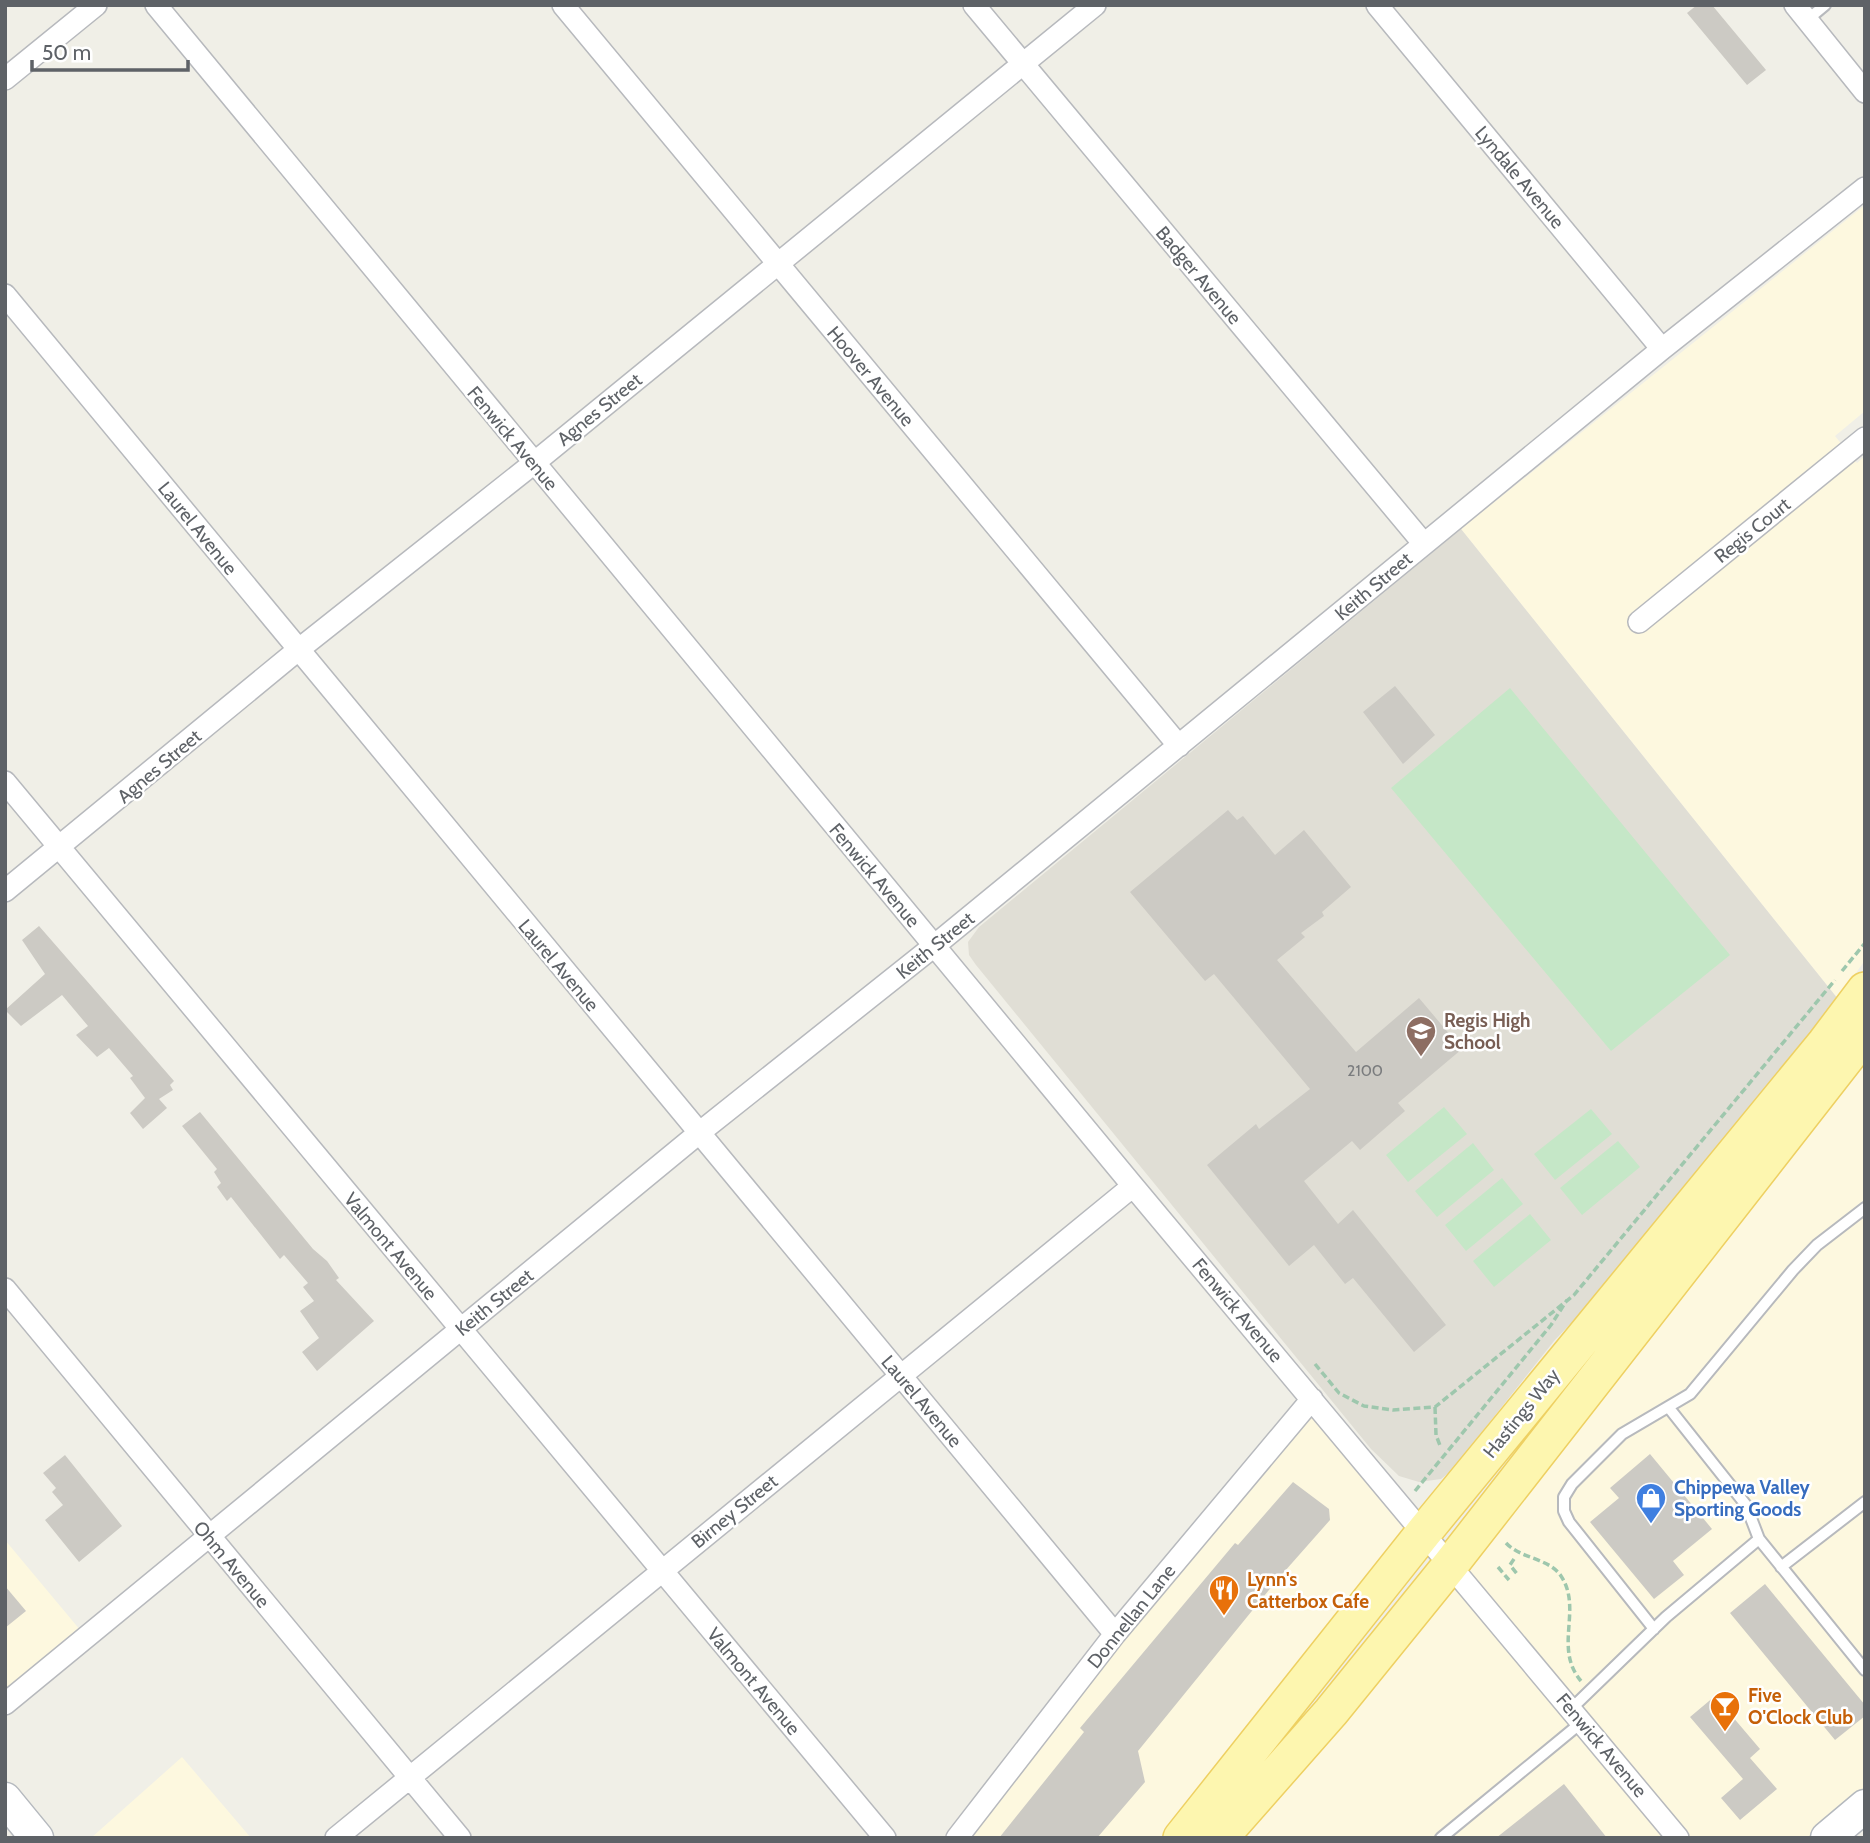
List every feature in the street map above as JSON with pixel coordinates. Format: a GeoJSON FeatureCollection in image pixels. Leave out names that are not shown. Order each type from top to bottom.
{"type":"FeatureCollection","features":[{"type":"Feature","properties":{"kind":"main road","name":"Hastings Way"},"geometry":{"type":"LineString","coordinates":[[1181,1838],[1424,1532],[1825,1043],[1865,990]]}},
{"type":"Feature","properties":{"kind":"main road"},"geometry":{"type":"LineString","coordinates":[[1860,1052],[1847,1038],[1865,1005]]}},
{"type":"Feature","properties":{"kind":"main road","name":"Hastings Way"},"geometry":{"type":"LineString","coordinates":[[1220,1838],[1331,1712],[1860,1052]]}},
{"type":"Feature","properties":{"kind":"main road"},"geometry":{"type":"LineString","coordinates":[[5,1799],[37,1838]]}},
{"type":"Feature","properties":{"kind":"main road"},"geometry":{"type":"LineString","coordinates":[[1827,1838],[1865,1806]]}},
{"type":"Feature","properties":{"kind":"street"},"geometry":{"type":"LineString","coordinates":[[5,79],[96,5]]}},
{"type":"Feature","properties":{"kind":"street","name":"Fenwick Avenue"},"geometry":{"type":"LineString","coordinates":[[156,5],[1133,1186],[1678,1838]]}},
{"type":"Feature","properties":{"kind":"street","name":"Hoover Avenue"},"geometry":{"type":"LineString","coordinates":[[563,5],[1179,746]]}},
{"type":"Feature","properties":{"kind":"street","name":"Badger Avenue"},"geometry":{"type":"LineString","coordinates":[[974,5],[1423,544]]}},
{"type":"Feature","properties":{"kind":"street","name":"Agnes Street"},"geometry":{"type":"LineString","coordinates":[[5,891],[298,650],[534,463],[1095,5]]}},
{"type":"Feature","properties":{"kind":"street","name":"Lyndale Avenue"},"geometry":{"type":"LineString","coordinates":[[1377,5],[1662,349]]}},
{"type":"Feature","properties":{"kind":"street"},"geometry":{"type":"LineString","coordinates":[[1801,13],[1865,92]]}},
{"type":"Feature","properties":{"kind":"street","name":"Keith Street"},"geometry":{"type":"LineString","coordinates":[[5,1704],[699,1133],[934,946],[1662,349],[1865,188]]}},
{"type":"Feature","properties":{"kind":"street","name":"Laurel Avenue"},"geometry":{"type":"LineString","coordinates":[[5,295],[1115,1634]]}},
{"type":"Feature","properties":{"kind":"street","name":"Regis Court"},"geometry":{"type":"LineString","coordinates":[[1639,622],[1865,438]]}},
{"type":"Feature","properties":{"kind":"street","name":"Valmont Avenue"},"geometry":{"type":"LineString","coordinates":[[5,782],[885,1838]]}},
{"type":"Feature","properties":{"kind":"street","name":"Birney Street"},"geometry":{"type":"LineString","coordinates":[[336,1838],[1133,1186]]}},
{"type":"Feature","properties":{"kind":"street","name":"Ohm Avenue"},"geometry":{"type":"LineString","coordinates":[[5,1289],[460,1838]]}},
{"type":"Feature","properties":{"kind":"street","name":"Donnellan Lane"},"geometry":{"type":"LineString","coordinates":[[957,1838],[1115,1634],[1312,1399]]}},
{"type":"Feature","properties":{"kind":"lane"},"geometry":{"type":"LineString","coordinates":[[1801,13],[1825,5]]}},
{"type":"Feature","properties":{"kind":"lane"},"geometry":{"type":"LineString","coordinates":[[1654,1629],[1569,1522],[1564,1511],[1564,1497],[1572,1484],[1622,1434],[1690,1394],[1817,1245],[1865,1208]]}},
{"type":"Feature","properties":{"kind":"lane"},"geometry":{"type":"LineString","coordinates":[[1669,1408],[1746,1505],[1759,1539],[1865,1670]]}},
{"type":"Feature","properties":{"kind":"lane"},"geometry":{"type":"LineString","coordinates":[[1781,1567],[1865,1502]]}},
{"type":"Feature","properties":{"kind":"lane"},"geometry":{"type":"LineString","coordinates":[[1441,1838],[1577,1716],[1590,1692],[1654,1629],[1759,1539]]}},
{"type":"Feature","properties":{"kind":"path"},"geometry":{"type":"LineString","coordinates":[[1315,1364],[1339,1393],[1364,1406],[1393,1410],[1435,1407],[1574,1295],[1865,943]]}},
{"type":"Feature","properties":{"kind":"path"},"geometry":{"type":"LineString","coordinates":[[1435,1407],[1436,1435],[1441,1448]]}},
{"type":"Feature","properties":{"kind":"path"},"geometry":{"type":"LineString","coordinates":[[1506,1543],[1517,1553],[1554,1568],[1563,1579],[1570,1603],[1569,1663],[1590,1692]]}},
{"type":"Feature","properties":{"kind":"path"},"geometry":{"type":"LineString","coordinates":[[1514,1559],[1510,1565],[1518,1575]]}},
{"type":"Feature","properties":{"kind":"path"},"geometry":{"type":"LineString","coordinates":[[1498,1567],[1509,1580]]}},
{"type":"Feature","properties":{"kind":"shaded area"},"geometry":{"type":"Polygon","coordinates":[[[1865,205],[1865,411],[1835,436],[1857,463],[1865,456],[1865,960],[1838,999],[1461,529],[1865,205]]]}},
{"type":"Feature","properties":{"kind":"shaded area","name":"Regis High School"},"geometry":{"type":"Polygon","coordinates":[[[1461,529],[1838,999],[1613,1279],[1554,1341],[1451,1471],[1441,1479],[1419,1482],[1399,1476],[1371,1449],[976,965],[969,955],[968,942],[979,927],[1461,529]]]}},
{"type":"Feature","properties":{"kind":"shaded area"},"geometry":{"type":"Polygon","coordinates":[[[1865,1034],[1865,1806],[1827,1838],[1231,1838],[1865,1034]]]}},
{"type":"Feature","properties":{"kind":"shaded area"},"geometry":{"type":"Polygon","coordinates":[[[1312,1399],[1424,1532],[1181,1838],[957,1838],[1312,1399]]]}},
{"type":"Feature","properties":{"kind":"shaded area"},"geometry":{"type":"Polygon","coordinates":[[[5,1540],[86,1637],[5,1704],[5,1540]]]}},
{"type":"Feature","properties":{"kind":"shaded area"},"geometry":{"type":"Polygon","coordinates":[[[182,1757],[251,1838],[91,1838],[182,1757]]]}},
{"type":"Feature","properties":{"kind":"green space"},"geometry":{"type":"Polygon","coordinates":[[[1510,688],[1730,955],[1611,1051],[1391,788],[1510,688]]]}},
{"type":"Feature","properties":{"kind":"green space"},"geometry":{"type":"Polygon","coordinates":[[[1444,1107],[1467,1134],[1408,1182],[1386,1155],[1444,1107]]]}},
{"type":"Feature","properties":{"kind":"green space"},"geometry":{"type":"Polygon","coordinates":[[[1591,1109],[1612,1134],[1555,1180],[1534,1154],[1591,1109]]]}},
{"type":"Feature","properties":{"kind":"green space"},"geometry":{"type":"Polygon","coordinates":[[[1618,1141],[1640,1167],[1582,1215],[1560,1188],[1618,1141]]]}},
{"type":"Feature","properties":{"kind":"green space"},"geometry":{"type":"Polygon","coordinates":[[[1473,1143],[1494,1170],[1437,1217],[1415,1191],[1473,1143]]]}},
{"type":"Feature","properties":{"kind":"green space"},"geometry":{"type":"Polygon","coordinates":[[[1502,1178],[1523,1204],[1466,1251],[1445,1225],[1502,1178]]]}},
{"type":"Feature","properties":{"kind":"green space"},"geometry":{"type":"Polygon","coordinates":[[[1530,1214],[1551,1240],[1494,1287],[1473,1261],[1530,1214]]]}},
{"type":"Feature","properties":{"kind":"building"},"geometry":{"type":"Polygon","coordinates":[[[1697,5],[1712,5],[1766,70],[1747,85],[1687,13],[1697,5]]]}},
{"type":"Feature","properties":{"kind":"building"},"geometry":{"type":"Polygon","coordinates":[[[1395,686],[1435,735],[1403,764],[1363,712],[1395,686]]]}},
{"type":"Feature","properties":{"kind":"building"},"geometry":{"type":"Polygon","coordinates":[[[1228,810],[1237,820],[1243,816],[1275,855],[1304,830],[1351,887],[1322,912],[1324,916],[1301,933],[1305,937],[1277,960],[1356,1052],[1419,998],[1462,1049],[1398,1103],[1405,1111],[1360,1150],[1352,1141],[1304,1181],[1338,1224],[1353,1210],[1446,1325],[1414,1352],[1353,1278],[1345,1284],[1314,1245],[1289,1266],[1207,1165],[1256,1124],[1259,1129],[1310,1089],[1214,974],[1205,981],[1130,892],[1228,810]]]}},
{"type":"Feature","properties":{"kind":"building"},"geometry":{"type":"Polygon","coordinates":[[[39,926],[174,1081],[170,1085],[173,1090],[159,1099],[167,1108],[143,1129],[130,1113],[145,1098],[130,1078],[133,1076],[109,1048],[97,1057],[76,1035],[88,1026],[62,995],[21,1026],[5,1010],[45,974],[22,940],[39,926]]]}},
{"type":"Feature","properties":{"kind":"building"},"geometry":{"type":"Polygon","coordinates":[[[200,1112],[313,1249],[327,1261],[339,1278],[336,1280],[374,1321],[317,1371],[302,1352],[319,1338],[300,1311],[314,1301],[303,1287],[308,1283],[284,1255],[280,1259],[231,1197],[227,1201],[217,1187],[221,1183],[214,1172],[217,1169],[182,1126],[200,1112]]]}},
{"type":"Feature","properties":{"kind":"building","name":"Chippewa Valley Sporting Goods"},"geometry":{"type":"Polygon","coordinates":[[[1650,1454],[1712,1529],[1673,1561],[1684,1575],[1654,1599],[1590,1522],[1619,1498],[1610,1488],[1650,1454]]]}},
{"type":"Feature","properties":{"kind":"building"},"geometry":{"type":"Polygon","coordinates":[[[65,1455],[122,1526],[79,1562],[45,1520],[63,1505],[52,1492],[56,1488],[43,1473],[65,1455]]]}},
{"type":"Feature","properties":{"kind":"building"},"geometry":{"type":"Polygon","coordinates":[[[1293,1482],[1329,1509],[1330,1520],[1277,1580],[1138,1751],[1145,1782],[1097,1838],[999,1838],[1084,1732],[1080,1728],[1235,1543],[1238,1545],[1293,1482]]]}},
{"type":"Feature","properties":{"kind":"building"},"geometry":{"type":"Polygon","coordinates":[[[1765,1584],[1865,1705],[1865,1716],[1835,1740],[1730,1613],[1765,1584]]]}},
{"type":"Feature","properties":{"kind":"building"},"geometry":{"type":"Polygon","coordinates":[[[5,1586],[26,1611],[5,1628],[5,1586]]]}},
{"type":"Feature","properties":{"kind":"building"},"geometry":{"type":"Polygon","coordinates":[[[1715,1696],[1760,1749],[1750,1758],[1777,1789],[1740,1820],[1721,1798],[1743,1779],[1690,1717],[1715,1696]]]}},
{"type":"Feature","properties":{"kind":"building"},"geometry":{"type":"Polygon","coordinates":[[[1564,1784],[1607,1838],[1496,1838],[1564,1784]]]}},
{"type":"Feature","properties":{"kind":"place","name":"Regis High School"},"geometry":{"type":"Point","coordinates":[1421,1058]}},
{"type":"Feature","properties":{"kind":"place","name":"Chippewa Valley Sporting Goods"},"geometry":{"type":"Point","coordinates":[1651,1525]}},
{"type":"Feature","properties":{"kind":"place","name":"Lynn's Catterbox Cafe"},"geometry":{"type":"Point","coordinates":[1224,1617]}},
{"type":"Feature","properties":{"kind":"place","name":"Five O'Clock Club"},"geometry":{"type":"Point","coordinates":[1725,1733]}}]}
